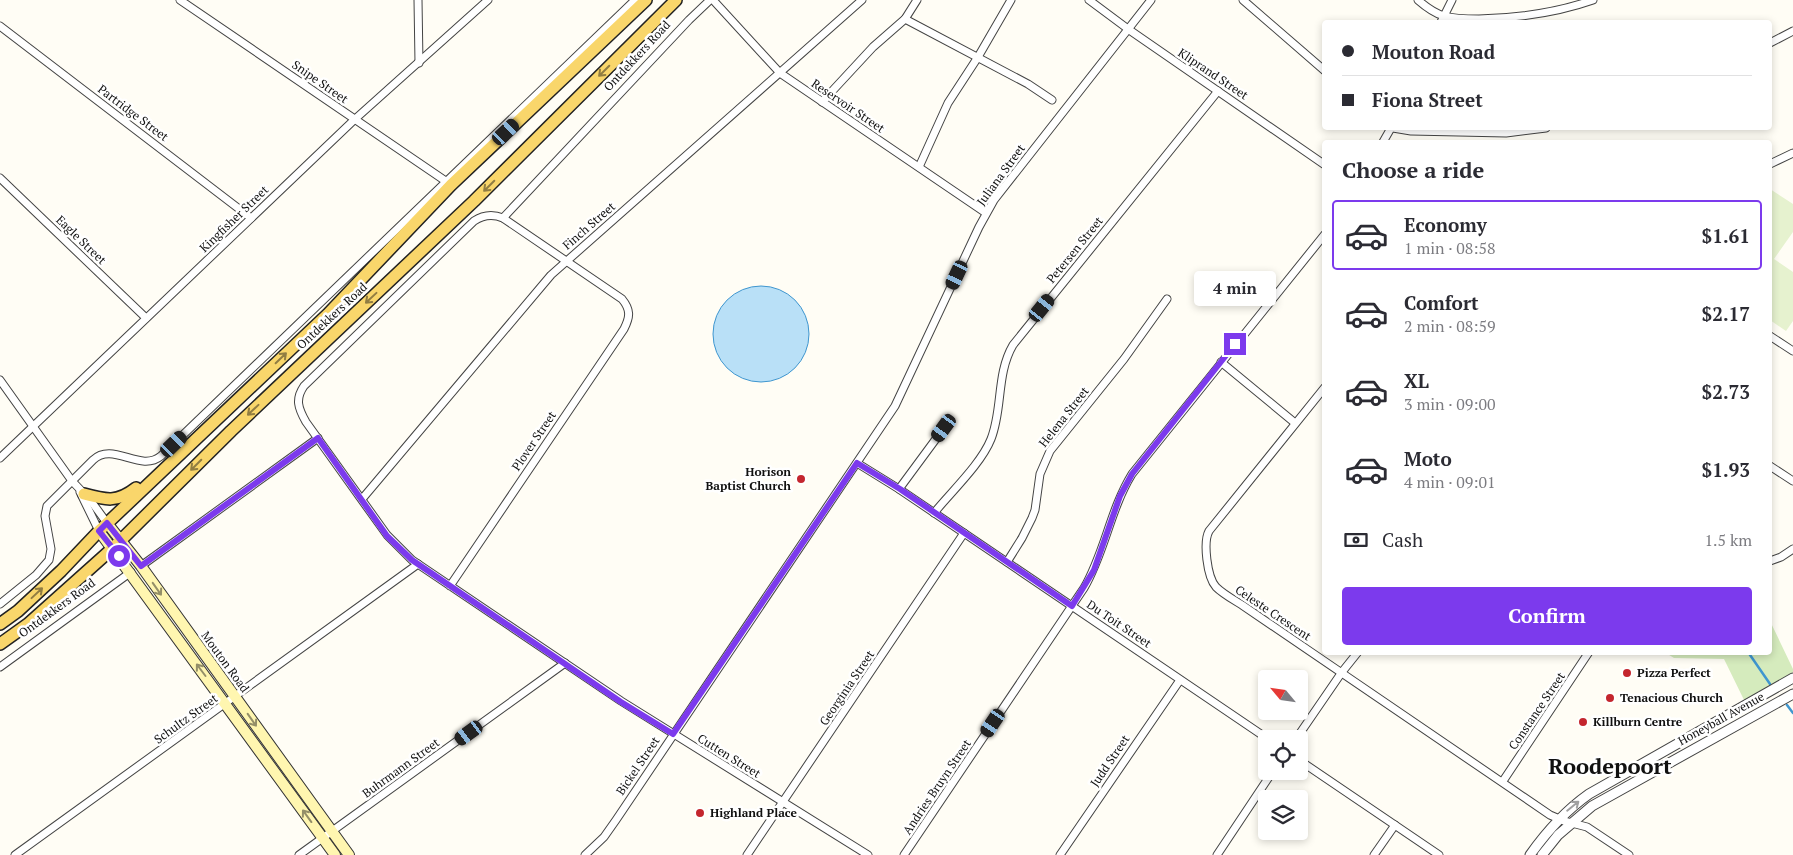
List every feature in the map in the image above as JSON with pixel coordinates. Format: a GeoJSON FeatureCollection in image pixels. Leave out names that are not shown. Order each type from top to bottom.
{"type":"FeatureCollection","features":[{"type":"Feature","properties":{"kind":"main road","name":"Ontdekkers Road"},"geometry":{"type":"LineString","coordinates":[[0,624],[18,611],[103,527],[328,314],[450,185],[646,0]]}},
{"type":"Feature","properties":{"kind":"main road","name":"Ontdekkers Road"},"geometry":{"type":"LineString","coordinates":[[0,644],[28,624],[117,544],[231,431],[474,201],[676,0]]}},
{"type":"Feature","properties":{"kind":"main road"},"geometry":{"type":"LineString","coordinates":[[81,490],[107,500],[121,498],[128,495],[170,464]]}},
{"type":"Feature","properties":{"kind":"main road","name":"Mouton Road"},"geometry":{"type":"LineString","coordinates":[[103,527],[117,544],[141,566],[349,855]]}},
{"type":"Feature","properties":{"kind":"main road","name":"Mouton Road"},"geometry":{"type":"LineString","coordinates":[[117,544],[131,572],[169,628],[335,855]]}},
{"type":"Feature","properties":{"kind":"street","name":"Snipe Street"},"geometry":{"type":"LineString","coordinates":[[180,0],[447,182]]}},
{"type":"Feature","properties":{"kind":"street"},"geometry":{"type":"LineString","coordinates":[[418,0],[419,63]]}},
{"type":"Feature","properties":{"kind":"street","name":"Kingfisher Street"},"geometry":{"type":"LineString","coordinates":[[0,458],[35,427],[146,318],[354,120],[488,0]]}},
{"type":"Feature","properties":{"kind":"street","name":"Ontdekkers Road"},"geometry":{"type":"LineString","coordinates":[[0,604],[36,575],[49,560],[51,553],[45,509],[93,460],[102,454],[146,462],[158,458],[635,0]]}},
{"type":"Feature","properties":{"kind":"street","name":"Ontdekkers Road"},"geometry":{"type":"LineString","coordinates":[[503,218],[689,20],[711,0]]}},
{"type":"Feature","properties":{"kind":"street","name":"Reservoir Street"},"geometry":{"type":"LineString","coordinates":[[711,0],[780,73],[986,213]]}},
{"type":"Feature","properties":{"kind":"street","name":"Finch Street"},"geometry":{"type":"LineString","coordinates":[[362,499],[545,281],[565,261],[862,0]]}},
{"type":"Feature","properties":{"kind":"street"},"geometry":{"type":"LineString","coordinates":[[822,102],[873,47],[905,19],[917,0]]}},
{"type":"Feature","properties":{"kind":"street"},"geometry":{"type":"LineString","coordinates":[[919,167],[948,102],[978,58],[1011,0]]}},
{"type":"Feature","properties":{"kind":"street","name":"Kliprand Street"},"geometry":{"type":"LineString","coordinates":[[1090,0],[1128,29],[1322,163]]}},
{"type":"Feature","properties":{"kind":"street","name":"Juliana Street"},"geometry":{"type":"LineString","coordinates":[[857,463],[901,395],[986,213],[1011,178],[1151,0]]}},
{"type":"Feature","properties":{"kind":"street"},"geometry":{"type":"LineString","coordinates":[[1242,0],[1322,68]]}},
{"type":"Feature","properties":{"kind":"street"},"geometry":{"type":"LineString","coordinates":[[1418,0],[1443,19],[1520,16],[1559,10],[1593,0]]}},
{"type":"Feature","properties":{"kind":"street"},"geometry":{"type":"LineString","coordinates":[[1443,19],[1452,0]]}},
{"type":"Feature","properties":{"kind":"street"},"geometry":{"type":"LineString","coordinates":[[905,19],[1028,84],[1052,100]]}},
{"type":"Feature","properties":{"kind":"street","name":"Partridge Street"},"geometry":{"type":"LineString","coordinates":[[0,26],[252,218]]}},
{"type":"Feature","properties":{"kind":"street"},"geometry":{"type":"LineString","coordinates":[[1772,42],[1793,31]]}},
{"type":"Feature","properties":{"kind":"street","name":"Petersen Street"},"geometry":{"type":"LineString","coordinates":[[934,512],[982,454],[991,438],[1006,360],[1013,345],[1218,91]]}},
{"type":"Feature","properties":{"kind":"street"},"geometry":{"type":"LineString","coordinates":[[1402,130],[1411,132],[1506,132],[1526,130]]}},
{"type":"Feature","properties":{"kind":"street"},"geometry":{"type":"LineString","coordinates":[[1772,163],[1793,153]]}},
{"type":"Feature","properties":{"kind":"street","name":"Eagle Street"},"geometry":{"type":"LineString","coordinates":[[0,178],[146,318]]}},
{"type":"Feature","properties":{"kind":"street","name":"Cutten Street"},"geometry":{"type":"LineString","coordinates":[[503,218],[490,215],[480,217],[474,221],[304,386],[298,400],[300,412],[387,536],[412,560],[673,734],[868,855]]}},
{"type":"Feature","properties":{"kind":"street"},"geometry":{"type":"LineString","coordinates":[[503,218],[565,261]]}},
{"type":"Feature","properties":{"kind":"street","name":"Andries Bruyn Street"},"geometry":{"type":"LineString","coordinates":[[904,855],[1072,606],[1098,560],[1120,496],[1128,479],[1322,238]]}},
{"type":"Feature","properties":{"kind":"street","name":"Plover Street"},"geometry":{"type":"LineString","coordinates":[[450,586],[624,329],[628,319],[629,308],[622,299],[565,261]]}},
{"type":"Feature","properties":{"kind":"street","name":"Helena Street"},"geometry":{"type":"LineString","coordinates":[[1006,562],[1022,538],[1032,518],[1035,510],[1040,474],[1050,451],[1124,359],[1167,299]]}},
{"type":"Feature","properties":{"kind":"street"},"geometry":{"type":"LineString","coordinates":[[1772,337],[1793,352]]}},
{"type":"Feature","properties":{"kind":"street"},"geometry":{"type":"LineString","coordinates":[[1222,362],[1295,423]]}},
{"type":"Feature","properties":{"kind":"street","name":"Mouton Road"},"geometry":{"type":"LineString","coordinates":[[0,380],[72,481],[81,490],[103,527]]}},
{"type":"Feature","properties":{"kind":"street","name":"Celeste Crescent"},"geometry":{"type":"LineString","coordinates":[[1322,391],[1209,531],[1206,541],[1210,575],[1213,583],[1218,589],[1558,819],[1587,827],[1629,855]]}},
{"type":"Feature","properties":{"kind":"street"},"geometry":{"type":"LineString","coordinates":[[900,489],[944,428]]}},
{"type":"Feature","properties":{"kind":"street"},"geometry":{"type":"LineString","coordinates":[[141,566],[318,438]]}},
{"type":"Feature","properties":{"kind":"street","name":"Du Toit Street"},"geometry":{"type":"LineString","coordinates":[[857,463],[900,489],[1258,732]]}},
{"type":"Feature","properties":{"kind":"street","name":"Bickel Street"},"geometry":{"type":"LineString","coordinates":[[585,855],[604,837],[857,463]]}},
{"type":"Feature","properties":{"kind":"street"},"geometry":{"type":"LineString","coordinates":[[1772,467],[1793,482]]}},
{"type":"Feature","properties":{"kind":"street","name":"Mouton Road"},"geometry":{"type":"LineString","coordinates":[[81,490],[103,527]]}},
{"type":"Feature","properties":{"kind":"street","name":"Georginia Street"},"geometry":{"type":"LineString","coordinates":[[747,855],[964,533]]}},
{"type":"Feature","properties":{"kind":"street"},"geometry":{"type":"LineString","coordinates":[[1772,560],[1782,557],[1793,549]]}},
{"type":"Feature","properties":{"kind":"street","name":"Schultz Street"},"geometry":{"type":"LineString","coordinates":[[15,855],[418,564]]}},
{"type":"Feature","properties":{"kind":"street","name":"Ontdekkers Road"},"geometry":{"type":"LineString","coordinates":[[0,667],[131,572]]}},
{"type":"Feature","properties":{"kind":"street"},"geometry":{"type":"LineString","coordinates":[[1302,730],[1356,655]]}},
{"type":"Feature","properties":{"kind":"street","name":"Constance Street"},"geometry":{"type":"LineString","coordinates":[[1503,781],[1587,655]]}},
{"type":"Feature","properties":{"kind":"street","name":"Buhrmann Street"},"geometry":{"type":"LineString","coordinates":[[299,855],[565,663]]}},
{"type":"Feature","properties":{"kind":"street","name":"Honeyball Avenue"},"geometry":{"type":"LineString","coordinates":[[1530,855],[1558,819],[1589,794],[1793,678]]}},
{"type":"Feature","properties":{"kind":"street","name":"Judd Street"},"geometry":{"type":"LineString","coordinates":[[1060,855],[1180,680]]}},
{"type":"Feature","properties":{"kind":"street","name":"Honeyball Avenue"},"geometry":{"type":"LineString","coordinates":[[1542,855],[1572,822],[1592,806],[1793,694]]}},
{"type":"Feature","properties":{"kind":"street"},"geometry":{"type":"LineString","coordinates":[[1308,766],[1439,855]]}},
{"type":"Feature","properties":{"kind":"street"},"geometry":{"type":"LineString","coordinates":[[1217,855],[1268,780]]}},
{"type":"Feature","properties":{"kind":"street"},"geometry":{"type":"LineString","coordinates":[[1374,855],[1395,825]]}},
{"type":"Feature","properties":{"kind":"green space"},"geometry":{"type":"Polygon","coordinates":[[[1772,190],[1793,204],[1793,232],[1774,259],[1793,272],[1793,321],[1786,331],[1772,321],[1772,190]]]}},
{"type":"Feature","properties":{"kind":"green space"},"geometry":{"type":"Polygon","coordinates":[[[1772,625],[1793,672],[1745,702],[1724,659],[1674,658],[1669,655],[1772,655],[1772,625]]]}},
{"type":"Feature","properties":{"kind":"water"},"geometry":{"type":"Polygon","coordinates":[[[761,286],[779,290],[795,300],[805,316],[809,334],[805,352],[795,368],[779,378],[761,382],[743,378],[727,368],[717,352],[713,334],[717,316],[727,300],[743,290],[761,286]]]}},
{"type":"Feature","properties":{"kind":"waterway"},"geometry":{"type":"LineString","coordinates":[[1750,655],[1770,684]]}},
{"type":"Feature","properties":{"kind":"waterway"},"geometry":{"type":"LineString","coordinates":[[1787,705],[1793,713]]}},
{"type":"Feature","properties":{"kind":"place","name":"Horison Baptist Church"},"geometry":{"type":"Point","coordinates":[801,479]}},
{"type":"Feature","properties":{"kind":"place","name":"Pizza Perfect"},"geometry":{"type":"Point","coordinates":[1627,673]}},
{"type":"Feature","properties":{"kind":"place","name":"Tenacious Church"},"geometry":{"type":"Point","coordinates":[1610,698]}},
{"type":"Feature","properties":{"kind":"place","name":"Killburn Centre"},"geometry":{"type":"Point","coordinates":[1583,722]}},
{"type":"Feature","properties":{"kind":"place","name":"Highland Place"},"geometry":{"type":"Point","coordinates":[700,813]}},
{"type":"Feature","properties":{"kind":"district","name":"Roodepoort"},"geometry":{"type":"Point","coordinates":[1610,766]}},
{"type":"Feature","properties":{"kind":"route"},"geometry":{"type":"LineString","coordinates":[[119,556],[99,531],[107,523],[141,566],[318,438],[387,536],[412,560],[621,702],[673,734],[857,463],[900,489],[1072,606],[1094,570],[1120,496],[1132,474],[1235,344]]}}]}
